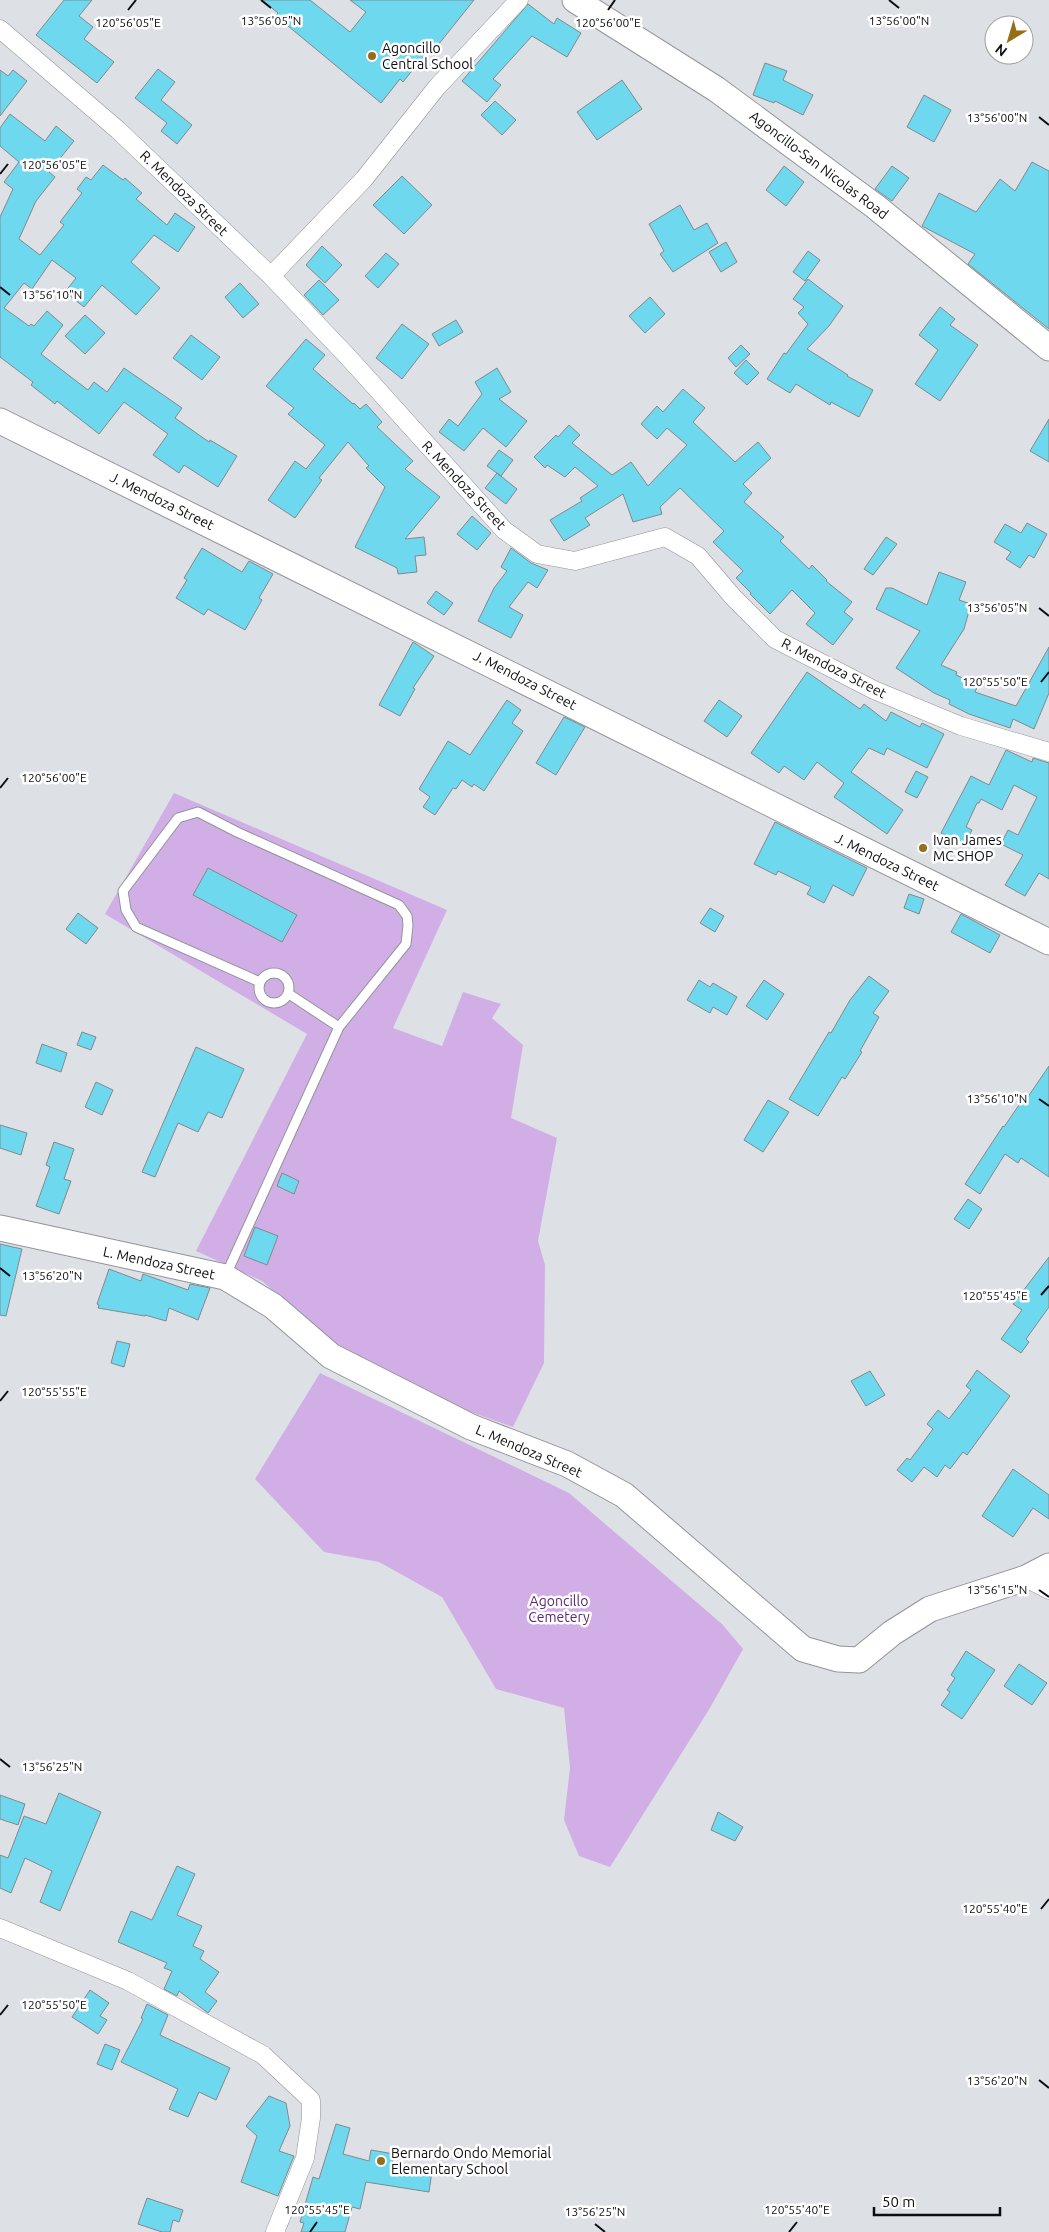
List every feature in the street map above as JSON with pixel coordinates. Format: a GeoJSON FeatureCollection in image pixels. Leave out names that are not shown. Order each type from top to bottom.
{"type":"FeatureCollection","features":[{"type":"Feature","properties":{"kind":"main road","name":"Agoncillo-San Nicolas Road"},"geometry":{"type":"LineString","coordinates":[[575,0],[724,94],[876,207],[1049,348]]}},
{"type":"Feature","properties":{"kind":"main road","name":"J. Mendoza Street"},"geometry":{"type":"LineString","coordinates":[[0,421],[1049,942]]}},
{"type":"Feature","properties":{"kind":"main road","name":"L. Mendoza Street"},"geometry":{"type":"LineString","coordinates":[[0,1228],[225,1277],[273,1306],[330,1356],[471,1427],[567,1464],[624,1496],[803,1649],[838,1659],[859,1660],[892,1634],[930,1609],[1026,1578],[1049,1566]]}},
{"type":"Feature","properties":{"kind":"street"},"geometry":{"type":"LineString","coordinates":[[271,276],[364,179],[437,87],[519,0]]}},
{"type":"Feature","properties":{"kind":"street","name":"R. Mendoza Street"},"geometry":{"type":"LineString","coordinates":[[0,29],[118,130],[271,276],[349,358],[504,530],[537,554],[575,561],[665,537],[698,556],[733,597],[775,638],[874,690],[960,726],[1049,752]]}},
{"type":"Feature","properties":{"kind":"street"},"geometry":{"type":"LineString","coordinates":[[1026,1578],[1049,1590]]}},
{"type":"Feature","properties":{"kind":"street"},"geometry":{"type":"LineString","coordinates":[[0,1928],[128,1982],[263,2055],[311,2100],[311,2118],[305,2158],[275,2232]]}},
{"type":"Feature","properties":{"kind":"lane"},"geometry":{"type":"LineString","coordinates":[[225,1277],[338,1027],[406,944],[408,916],[399,906],[237,832],[198,812],[178,818],[123,891],[126,910],[136,927],[260,982]]}},
{"type":"Feature","properties":{"kind":"lane"},"geometry":{"type":"LineString","coordinates":[[276,972],[284,976],[290,985],[289,994],[283,1002],[273,1004],[264,1000],[259,992],[260,982],[266,975],[276,972]]}},
{"type":"Feature","properties":{"kind":"lane"},"geometry":{"type":"LineString","coordinates":[[289,994],[338,1027]]}},
{"type":"Feature","properties":{"kind":"green space"},"geometry":{"type":"Polygon","coordinates":[[[174,793],[447,910],[393,1028],[442,1046],[463,992],[501,1004],[492,1018],[523,1045],[511,1118],[557,1138],[538,1241],[545,1265],[544,1363],[513,1427],[451,1405],[333,1343],[262,1281],[196,1251],[307,1034],[105,914],[174,793]]]}},
{"type":"Feature","properties":{"kind":"green space","name":"Agoncillo Cemetery"},"geometry":{"type":"Polygon","coordinates":[[[320,1373],[569,1493],[722,1624],[743,1649],[710,1708],[610,1867],[579,1856],[564,1820],[570,1768],[564,1708],[496,1689],[442,1597],[379,1562],[324,1552],[255,1479],[320,1373]]]}},
{"type":"Feature","properties":{"kind":"building"},"geometry":{"type":"Polygon","coordinates":[[[64,0],[92,0],[79,16],[93,27],[84,39],[114,62],[97,83],[36,35],[64,0]]]}},
{"type":"Feature","properties":{"kind":"building","name":"Agoncillo Central School"},"geometry":{"type":"Polygon","coordinates":[[[262,0],[310,0],[350,32],[366,12],[350,0],[474,0],[430,55],[427,52],[403,82],[400,79],[381,103],[276,16],[278,13],[262,0]]]}},
{"type":"Feature","properties":{"kind":"building"},"geometry":{"type":"Polygon","coordinates":[[[528,4],[554,24],[557,18],[581,33],[567,57],[532,36],[493,79],[501,85],[487,102],[462,81],[528,4]]]}},
{"type":"Feature","properties":{"kind":"building"},"geometry":{"type":"Polygon","coordinates":[[[765,63],[787,71],[783,80],[813,95],[803,115],[775,101],[774,103],[753,95],[765,63]]]}},
{"type":"Feature","properties":{"kind":"building"},"geometry":{"type":"Polygon","coordinates":[[[158,69],[175,82],[161,100],[192,125],[177,144],[161,131],[167,123],[135,98],[158,69]]]}},
{"type":"Feature","properties":{"kind":"building"},"geometry":{"type":"Polygon","coordinates":[[[0,70],[8,76],[13,70],[27,81],[0,116],[0,70]]]}},
{"type":"Feature","properties":{"kind":"building"},"geometry":{"type":"Polygon","coordinates":[[[622,80],[642,109],[597,140],[577,112],[622,80]]]}},
{"type":"Feature","properties":{"kind":"building"},"geometry":{"type":"Polygon","coordinates":[[[924,95],[951,110],[934,142],[907,127],[924,95]]]}},
{"type":"Feature","properties":{"kind":"building"},"geometry":{"type":"Polygon","coordinates":[[[495,101],[516,120],[502,135],[481,115],[495,101]]]}},
{"type":"Feature","properties":{"kind":"building"},"geometry":{"type":"Polygon","coordinates":[[[10,114],[45,141],[56,126],[74,141],[49,172],[55,177],[36,201],[19,239],[40,255],[64,225],[60,222],[82,193],[77,189],[86,177],[91,180],[103,165],[123,180],[125,178],[142,193],[136,199],[167,225],[175,213],[195,227],[178,252],[154,235],[131,262],[160,288],[136,315],[102,285],[84,307],[65,292],[76,278],[52,260],[32,289],[24,283],[4,308],[29,326],[31,324],[34,326],[47,311],[63,325],[41,354],[88,390],[94,382],[107,392],[124,368],[182,408],[175,418],[209,442],[210,440],[237,456],[218,487],[184,465],[179,473],[153,455],[168,434],[124,402],[99,434],[57,401],[55,404],[31,385],[33,382],[0,357],[0,217],[13,189],[4,182],[19,162],[0,146],[0,128],[10,114]]]}},
{"type":"Feature","properties":{"kind":"building"},"geometry":{"type":"Polygon","coordinates":[[[1032,162],[1049,171],[1049,329],[968,264],[975,254],[922,226],[939,193],[976,212],[1000,179],[1015,191],[1032,162]]]}},
{"type":"Feature","properties":{"kind":"building"},"geometry":{"type":"Polygon","coordinates":[[[784,166],[804,182],[786,206],[766,190],[784,166]]]}},
{"type":"Feature","properties":{"kind":"building"},"geometry":{"type":"Polygon","coordinates":[[[892,166],[909,178],[892,201],[875,189],[892,166]]]}},
{"type":"Feature","properties":{"kind":"building"},"geometry":{"type":"Polygon","coordinates":[[[402,176],[432,205],[404,234],[373,205],[402,176]]]}},
{"type":"Feature","properties":{"kind":"building"},"geometry":{"type":"Polygon","coordinates":[[[680,205],[694,230],[707,223],[718,243],[673,272],[660,254],[664,251],[649,224],[680,205]]]}},
{"type":"Feature","properties":{"kind":"building"},"geometry":{"type":"Polygon","coordinates":[[[726,242],[737,262],[721,272],[709,252],[726,242]]]}},
{"type":"Feature","properties":{"kind":"building"},"geometry":{"type":"Polygon","coordinates":[[[322,246],[342,265],[325,283],[306,265],[322,246]]]}},
{"type":"Feature","properties":{"kind":"building"},"geometry":{"type":"Polygon","coordinates":[[[808,251],[820,260],[805,281],[793,272],[808,251]]]}},
{"type":"Feature","properties":{"kind":"building"},"geometry":{"type":"Polygon","coordinates":[[[386,253],[399,264],[378,288],[365,276],[386,253]]]}},
{"type":"Feature","properties":{"kind":"building"},"geometry":{"type":"Polygon","coordinates":[[[808,279],[843,306],[829,326],[807,349],[847,376],[873,390],[859,417],[831,402],[830,405],[796,384],[790,393],[767,379],[784,353],[786,354],[808,324],[798,313],[804,307],[793,299],[808,279]]]}},
{"type":"Feature","properties":{"kind":"building"},"geometry":{"type":"Polygon","coordinates":[[[319,280],[339,300],[323,315],[304,295],[319,280]]]}},
{"type":"Feature","properties":{"kind":"building"},"geometry":{"type":"Polygon","coordinates":[[[240,283],[259,304],[243,318],[225,297],[240,283]]]}},
{"type":"Feature","properties":{"kind":"building"},"geometry":{"type":"Polygon","coordinates":[[[650,297],[665,314],[645,333],[629,316],[650,297]]]}},
{"type":"Feature","properties":{"kind":"building"},"geometry":{"type":"Polygon","coordinates":[[[940,307],[955,319],[950,325],[978,345],[940,401],[915,384],[938,350],[919,335],[940,307]]]}},
{"type":"Feature","properties":{"kind":"building"},"geometry":{"type":"Polygon","coordinates":[[[85,315],[105,333],[85,354],[65,336],[85,315]]]}},
{"type":"Feature","properties":{"kind":"building"},"geometry":{"type":"Polygon","coordinates":[[[456,320],[463,332],[439,346],[432,334],[456,320]]]}},
{"type":"Feature","properties":{"kind":"building"},"geometry":{"type":"Polygon","coordinates":[[[402,324],[429,344],[402,379],[376,358],[402,324]]]}},
{"type":"Feature","properties":{"kind":"building"},"geometry":{"type":"Polygon","coordinates":[[[191,335],[220,357],[202,380],[173,358],[191,335]]]}},
{"type":"Feature","properties":{"kind":"building"},"geometry":{"type":"Polygon","coordinates":[[[306,339],[325,355],[313,369],[360,409],[366,404],[382,422],[377,427],[413,461],[405,469],[440,497],[405,539],[424,537],[426,555],[415,556],[417,572],[398,574],[397,568],[355,547],[385,487],[366,468],[369,466],[348,442],[319,478],[322,480],[295,518],[268,500],[295,461],[306,469],[325,445],[288,414],[294,408],[266,386],[306,339]]]}},
{"type":"Feature","properties":{"kind":"building"},"geometry":{"type":"Polygon","coordinates":[[[741,345],[750,354],[736,367],[728,358],[741,345]]]}},
{"type":"Feature","properties":{"kind":"building"},"geometry":{"type":"Polygon","coordinates":[[[746,360],[759,373],[747,385],[734,373],[746,360]]]}},
{"type":"Feature","properties":{"kind":"building"},"geometry":{"type":"Polygon","coordinates":[[[497,368],[511,392],[499,399],[527,421],[506,447],[483,428],[464,451],[439,432],[449,419],[458,426],[482,394],[475,382],[497,368]]]}},
{"type":"Feature","properties":{"kind":"building"},"geometry":{"type":"Polygon","coordinates":[[[683,389],[705,408],[693,422],[735,462],[758,442],[771,458],[743,484],[752,493],[744,502],[784,537],[780,541],[809,569],[812,565],[826,581],[852,602],[844,612],[853,619],[833,645],[806,624],[815,613],[792,590],[770,614],[750,594],[736,578],[743,571],[713,542],[724,531],[680,488],[660,507],[662,514],[633,522],[623,494],[585,518],[590,525],[564,541],[550,520],[582,501],[580,498],[598,486],[575,467],[565,477],[547,465],[545,468],[534,457],[556,435],[558,437],[569,425],[580,435],[572,443],[612,475],[631,462],[648,486],[687,445],[667,428],[657,439],[641,424],[657,406],[663,412],[683,389]]]}},
{"type":"Feature","properties":{"kind":"building"},"geometry":{"type":"Polygon","coordinates":[[[1049,419],[1049,462],[1030,451],[1049,419]]]}},
{"type":"Feature","properties":{"kind":"building"},"geometry":{"type":"Polygon","coordinates":[[[499,450],[513,460],[501,476],[487,466],[499,450]]]}},
{"type":"Feature","properties":{"kind":"building"},"geometry":{"type":"Polygon","coordinates":[[[497,473],[517,489],[506,504],[485,488],[497,473]]]}},
{"type":"Feature","properties":{"kind":"building"},"geometry":{"type":"Polygon","coordinates":[[[472,516],[491,533],[477,550],[457,534],[472,516]]]}},
{"type":"Feature","properties":{"kind":"building"},"geometry":{"type":"Polygon","coordinates":[[[1027,523],[1047,534],[1034,558],[1029,555],[1020,568],[1006,559],[1011,552],[994,542],[1005,524],[1021,533],[1027,523]]]}},
{"type":"Feature","properties":{"kind":"building"},"geometry":{"type":"Polygon","coordinates":[[[886,537],[897,544],[873,575],[864,569],[886,537]]]}},
{"type":"Feature","properties":{"kind":"building"},"geometry":{"type":"Polygon","coordinates":[[[202,548],[242,572],[249,561],[273,574],[259,598],[262,600],[245,630],[208,609],[204,615],[176,598],[187,580],[184,578],[202,548]]]}},
{"type":"Feature","properties":{"kind":"building"},"geometry":{"type":"Polygon","coordinates":[[[511,548],[531,563],[548,570],[537,588],[528,582],[509,607],[523,615],[511,638],[478,621],[494,588],[507,571],[501,567],[511,548]]]}},
{"type":"Feature","properties":{"kind":"building"},"geometry":{"type":"Polygon","coordinates":[[[939,572],[966,582],[959,600],[971,604],[964,629],[941,665],[957,672],[956,675],[978,685],[975,692],[1016,706],[1049,647],[1049,693],[1034,729],[1013,719],[1010,728],[969,714],[949,704],[950,700],[934,693],[896,668],[920,631],[876,609],[886,588],[892,588],[927,605],[939,572]]]}},
{"type":"Feature","properties":{"kind":"building"},"geometry":{"type":"Polygon","coordinates":[[[436,591],[453,603],[444,615],[427,603],[436,591]]]}},
{"type":"Feature","properties":{"kind":"building"},"geometry":{"type":"Polygon","coordinates":[[[413,642],[434,656],[413,688],[415,689],[400,716],[379,705],[413,642]]]}},
{"type":"Feature","properties":{"kind":"building"},"geometry":{"type":"Polygon","coordinates":[[[807,672],[860,709],[864,704],[886,721],[891,712],[920,727],[922,723],[944,734],[927,768],[887,748],[884,755],[869,748],[851,772],[903,810],[887,834],[834,797],[844,783],[817,762],[804,780],[784,766],[779,773],[751,753],[807,672]]]}},
{"type":"Feature","properties":{"kind":"building"},"geometry":{"type":"Polygon","coordinates":[[[507,700],[521,710],[512,723],[523,731],[484,791],[474,784],[472,787],[462,780],[456,789],[453,788],[435,815],[423,807],[430,797],[419,789],[448,741],[470,755],[507,700]]]}},
{"type":"Feature","properties":{"kind":"building"},"geometry":{"type":"Polygon","coordinates":[[[719,700],[742,716],[727,737],[704,721],[719,700]]]}},
{"type":"Feature","properties":{"kind":"building"},"geometry":{"type":"Polygon","coordinates":[[[564,717],[585,727],[556,775],[536,763],[564,717]]]}},
{"type":"Feature","properties":{"kind":"building"},"geometry":{"type":"Polygon","coordinates":[[[1006,750],[1032,762],[1033,758],[1049,763],[1049,879],[1039,873],[1025,896],[1005,885],[1023,855],[1001,844],[1008,830],[1018,835],[1037,797],[1014,785],[1002,810],[981,799],[977,803],[966,827],[972,830],[964,845],[941,833],[971,776],[989,785],[1006,750]]]}},
{"type":"Feature","properties":{"kind":"building"},"geometry":{"type":"Polygon","coordinates":[[[916,771],[928,777],[917,798],[905,792],[916,771]]]}},
{"type":"Feature","properties":{"kind":"building"},"geometry":{"type":"Polygon","coordinates":[[[775,822],[867,868],[853,896],[833,885],[824,903],[807,894],[811,887],[778,871],[776,875],[754,864],[775,822]]]}},
{"type":"Feature","properties":{"kind":"building"},"geometry":{"type":"Polygon","coordinates":[[[208,868],[297,915],[282,942],[193,895],[208,868]]]}},
{"type":"Feature","properties":{"kind":"building"},"geometry":{"type":"Polygon","coordinates":[[[909,894],[924,899],[919,914],[904,908],[909,894]]]}},
{"type":"Feature","properties":{"kind":"building"},"geometry":{"type":"Polygon","coordinates":[[[710,908],[724,916],[715,932],[700,923],[710,908]]]}},
{"type":"Feature","properties":{"kind":"building"},"geometry":{"type":"Polygon","coordinates":[[[78,913],[98,928],[86,944],[66,929],[78,913]]]}},
{"type":"Feature","properties":{"kind":"building"},"geometry":{"type":"Polygon","coordinates":[[[961,914],[1000,935],[990,953],[951,932],[961,914]]]}},
{"type":"Feature","properties":{"kind":"building"},"geometry":{"type":"Polygon","coordinates":[[[869,976],[889,991],[873,1013],[879,1017],[860,1051],[862,1052],[845,1079],[842,1077],[818,1116],[789,1099],[829,1032],[831,1033],[850,1000],[869,976]]]}},
{"type":"Feature","properties":{"kind":"building"},"geometry":{"type":"Polygon","coordinates":[[[699,980],[710,987],[713,983],[737,997],[727,1015],[713,1007],[710,1013],[687,1000],[699,980]]]}},
{"type":"Feature","properties":{"kind":"building"},"geometry":{"type":"Polygon","coordinates":[[[764,980],[784,994],[767,1020],[746,1006],[764,980]]]}},
{"type":"Feature","properties":{"kind":"building"},"geometry":{"type":"Polygon","coordinates":[[[82,1032],[96,1037],[91,1050],[77,1045],[82,1032]]]}},
{"type":"Feature","properties":{"kind":"building"},"geometry":{"type":"Polygon","coordinates":[[[42,1044],[67,1053],[61,1072],[36,1063],[42,1044]]]}},
{"type":"Feature","properties":{"kind":"building"},"geometry":{"type":"Polygon","coordinates":[[[196,1047],[244,1069],[222,1118],[208,1112],[198,1132],[178,1123],[155,1177],[142,1172],[196,1047]]]}},
{"type":"Feature","properties":{"kind":"building"},"geometry":{"type":"Polygon","coordinates":[[[1049,1066],[1049,1177],[1021,1158],[1018,1163],[1005,1154],[980,1194],[965,1184],[1003,1126],[1021,1102],[1023,1104],[1049,1066]]]}},
{"type":"Feature","properties":{"kind":"building"},"geometry":{"type":"Polygon","coordinates":[[[96,1082],[113,1090],[102,1115],[85,1107],[96,1082]]]}},
{"type":"Feature","properties":{"kind":"building"},"geometry":{"type":"Polygon","coordinates":[[[768,1100],[789,1112],[763,1152],[744,1140],[768,1100]]]}},
{"type":"Feature","properties":{"kind":"building"},"geometry":{"type":"Polygon","coordinates":[[[0,1125],[27,1133],[21,1155],[0,1148],[0,1125]]]}},
{"type":"Feature","properties":{"kind":"building"},"geometry":{"type":"Polygon","coordinates":[[[54,1142],[74,1149],[64,1179],[71,1181],[59,1214],[36,1206],[50,1167],[46,1165],[54,1142]]]}},
{"type":"Feature","properties":{"kind":"building"},"geometry":{"type":"Polygon","coordinates":[[[282,1173],[299,1181],[294,1194],[277,1186],[282,1173]]]}},
{"type":"Feature","properties":{"kind":"building"},"geometry":{"type":"Polygon","coordinates":[[[968,1199],[982,1209],[969,1229],[954,1219],[968,1199]]]}},
{"type":"Feature","properties":{"kind":"building"},"geometry":{"type":"Polygon","coordinates":[[[255,1227],[278,1236],[267,1265],[244,1256],[255,1227]]]}},
{"type":"Feature","properties":{"kind":"building"},"geometry":{"type":"Polygon","coordinates":[[[0,1244],[22,1249],[6,1316],[0,1315],[0,1244]]]}},
{"type":"Feature","properties":{"kind":"building"},"geometry":{"type":"Polygon","coordinates":[[[1049,1257],[1049,1307],[1026,1339],[1029,1342],[1021,1353],[1001,1339],[1022,1310],[1013,1304],[1049,1257]]]}},
{"type":"Feature","properties":{"kind":"building"},"geometry":{"type":"Polygon","coordinates":[[[109,1269],[141,1281],[143,1274],[188,1290],[190,1284],[210,1288],[198,1320],[169,1308],[166,1321],[145,1315],[98,1308],[99,1305],[97,1304],[109,1269]]]}},
{"type":"Feature","properties":{"kind":"building"},"geometry":{"type":"Polygon","coordinates":[[[117,1341],[130,1344],[124,1367],[111,1363],[117,1341]]]}},
{"type":"Feature","properties":{"kind":"building"},"geometry":{"type":"Polygon","coordinates":[[[977,1370],[1010,1396],[967,1455],[963,1452],[950,1469],[945,1465],[937,1477],[924,1467],[912,1482],[897,1470],[907,1458],[910,1460],[933,1429],[927,1424],[938,1410],[949,1419],[971,1390],[966,1386],[977,1370]]]}},
{"type":"Feature","properties":{"kind":"building"},"geometry":{"type":"Polygon","coordinates":[[[870,1371],[885,1395],[866,1406],[851,1381],[870,1371]]]}},
{"type":"Feature","properties":{"kind":"building"},"geometry":{"type":"Polygon","coordinates":[[[1013,1469],[1049,1495],[1049,1519],[1033,1508],[1013,1537],[982,1516],[1013,1469]]]}},
{"type":"Feature","properties":{"kind":"building"},"geometry":{"type":"Polygon","coordinates":[[[966,1651],[995,1670],[962,1719],[941,1705],[950,1692],[947,1690],[955,1678],[951,1675],[966,1651]]]}},
{"type":"Feature","properties":{"kind":"building"},"geometry":{"type":"Polygon","coordinates":[[[1019,1664],[1047,1683],[1032,1705],[1004,1686],[1019,1664]]]}},
{"type":"Feature","properties":{"kind":"building"},"geometry":{"type":"Polygon","coordinates":[[[59,1793],[101,1812],[60,1911],[40,1902],[52,1871],[25,1858],[11,1893],[0,1888],[0,1855],[8,1858],[24,1816],[46,1824],[59,1793]]]}},
{"type":"Feature","properties":{"kind":"building"},"geometry":{"type":"Polygon","coordinates":[[[0,1795],[25,1804],[18,1825],[0,1819],[0,1795]]]}},
{"type":"Feature","properties":{"kind":"building"},"geometry":{"type":"Polygon","coordinates":[[[718,1812],[743,1827],[735,1841],[711,1830],[718,1812]]]}},
{"type":"Feature","properties":{"kind":"building"},"geometry":{"type":"Polygon","coordinates":[[[177,1866],[195,1874],[177,1915],[202,1926],[193,1946],[204,1951],[200,1959],[219,1972],[205,1992],[217,2001],[208,2013],[179,1991],[177,1996],[164,1989],[172,1971],[164,1968],[167,1963],[118,1942],[131,1911],[152,1920],[177,1866]]]}},
{"type":"Feature","properties":{"kind":"building"},"geometry":{"type":"Polygon","coordinates":[[[90,1990],[109,2003],[100,2016],[107,2020],[98,2034],[72,2017],[90,1990]]]}},
{"type":"Feature","properties":{"kind":"building"},"geometry":{"type":"Polygon","coordinates":[[[147,2004],[168,2015],[160,2035],[230,2068],[216,2100],[199,2092],[188,2117],[169,2109],[178,2089],[121,2062],[143,2019],[141,2018],[147,2004]]]}},
{"type":"Feature","properties":{"kind":"building"},"geometry":{"type":"Polygon","coordinates":[[[105,2044],[120,2050],[112,2070],[97,2064],[105,2044]]]}},
{"type":"Feature","properties":{"kind":"building"},"geometry":{"type":"Polygon","coordinates":[[[269,2096],[286,2103],[290,2126],[279,2151],[294,2156],[278,2196],[241,2182],[257,2136],[246,2126],[269,2096]]]}},
{"type":"Feature","properties":{"kind":"building"},"geometry":{"type":"Polygon","coordinates":[[[336,2124],[350,2128],[343,2154],[369,2161],[371,2150],[394,2154],[392,2165],[432,2171],[429,2192],[366,2182],[360,2209],[352,2207],[345,2232],[301,2232],[304,2223],[300,2222],[313,2177],[319,2179],[336,2124]]]}},
{"type":"Feature","properties":{"kind":"building"},"geometry":{"type":"Polygon","coordinates":[[[147,2198],[183,2210],[179,2222],[173,2220],[170,2232],[162,2232],[138,2224],[147,2198]]]}},
{"type":"Feature","properties":{"kind":"place","name":"Agoncillo Central School"},"geometry":{"type":"Point","coordinates":[372,56]}},
{"type":"Feature","properties":{"kind":"place","name":"Ivan James MC SHOP"},"geometry":{"type":"Point","coordinates":[923,848]}},
{"type":"Feature","properties":{"kind":"place","name":"Bernardo Ondo Memorial Elementary School"},"geometry":{"type":"Point","coordinates":[381,2161]}}]}
